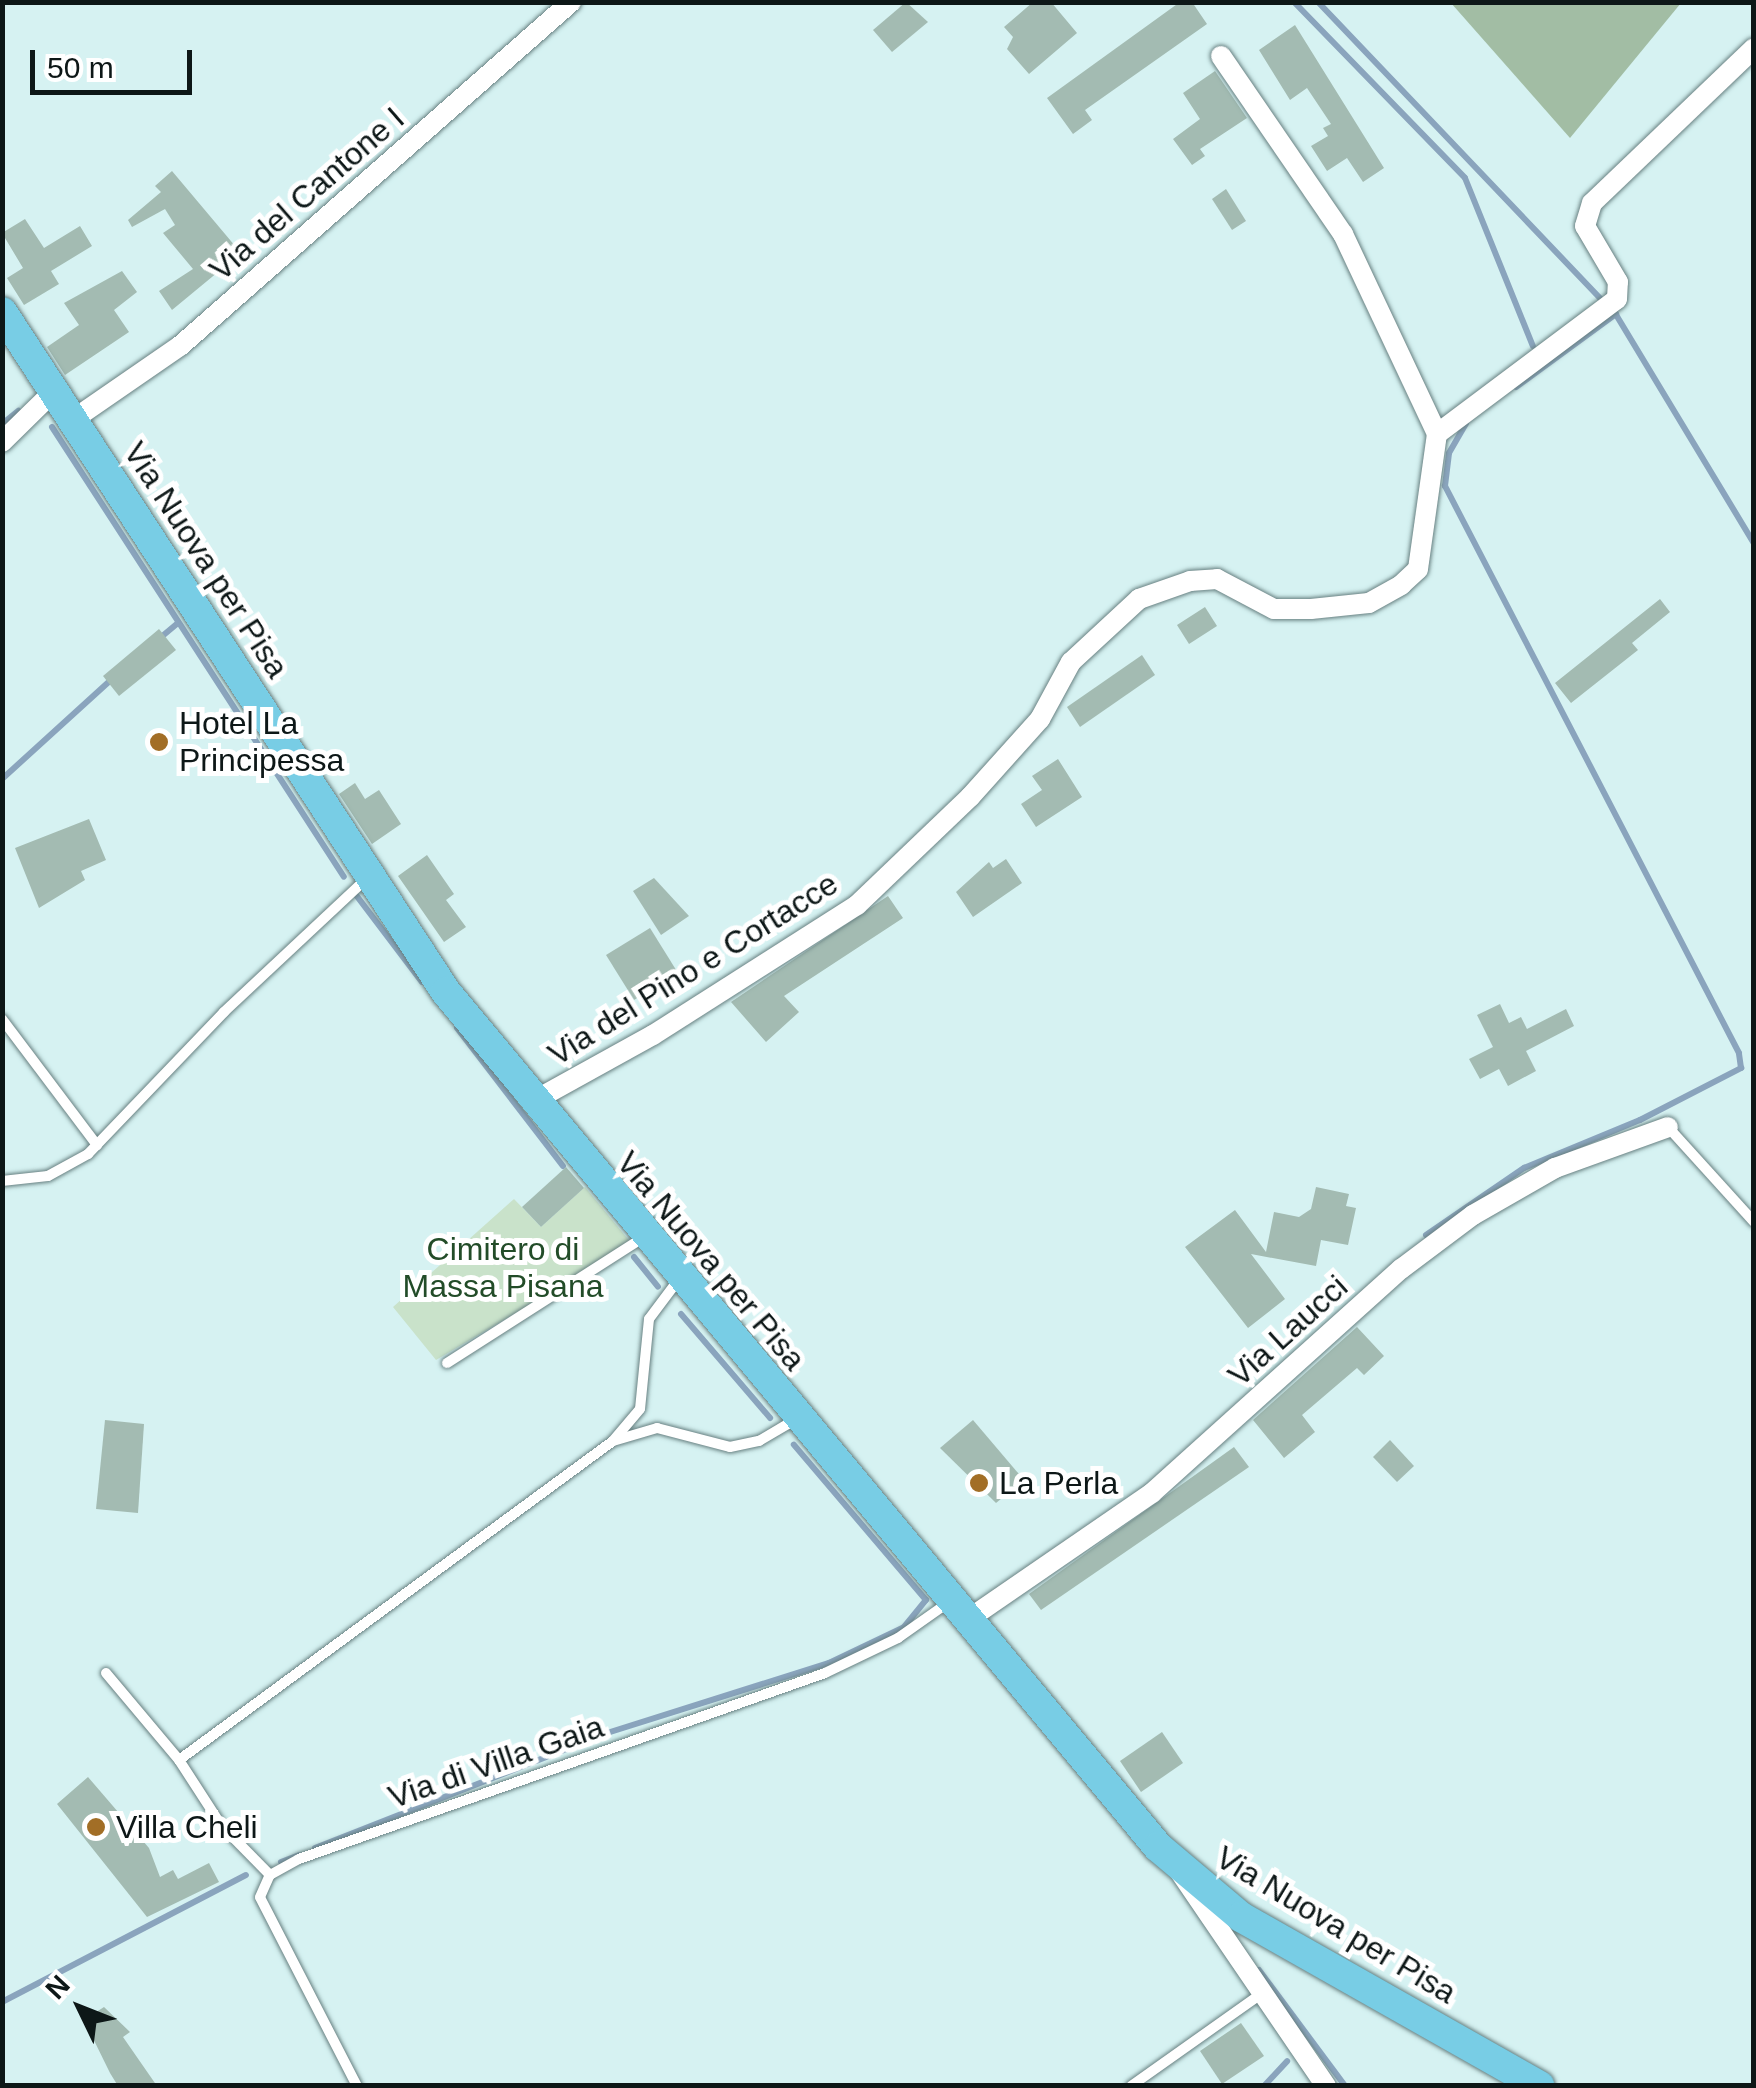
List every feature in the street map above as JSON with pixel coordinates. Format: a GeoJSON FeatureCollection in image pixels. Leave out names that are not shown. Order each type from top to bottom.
{"type":"FeatureCollection","features":[{"type":"Feature","properties":{"kind":"main road","name":"Via Nuova per Pisa"},"geometry":{"type":"LineString","coordinates":[[2,312],[368,877],[532,1102],[1176,1866],[1241,1917],[1540,2086]]}},
{"type":"Feature","properties":{"kind":"street","name":"Via del Cantone I"},"geometry":{"type":"LineString","coordinates":[[74,419],[180,346],[571,2]]}},
{"type":"Feature","properties":{"kind":"street"},"geometry":{"type":"LineString","coordinates":[[1221,56],[1343,234],[1437,434],[1611,306],[1618,282],[1586,226],[1592,203],[1754,48]]}},
{"type":"Feature","properties":{"kind":"street"},"geometry":{"type":"LineString","coordinates":[[2,442],[54,391]]}},
{"type":"Feature","properties":{"kind":"street","name":"Via del Pino e Cortacce"},"geometry":{"type":"LineString","coordinates":[[532,1102],[654,1035],[858,905],[970,797],[1040,719],[1071,662],[1139,599],[1190,581],[1217,579],[1274,609],[1310,609],[1369,603],[1401,586],[1418,570],[1437,434]]}},
{"type":"Feature","properties":{"kind":"street","name":"Via Laucci"},"geometry":{"type":"LineString","coordinates":[[962,1608],[1152,1492],[1401,1268],[1472,1215],[1555,1168],[1668,1127]]}},
{"type":"Feature","properties":{"kind":"street"},"geometry":{"type":"LineString","coordinates":[[1176,1866],[1326,2086]]}},
{"type":"Feature","properties":{"kind":"lane"},"geometry":{"type":"LineString","coordinates":[[2,1181],[48,1176],[97,1145],[224,1012],[368,877]]}},
{"type":"Feature","properties":{"kind":"lane"},"geometry":{"type":"LineString","coordinates":[[2,1019],[97,1145]]}},
{"type":"Feature","properties":{"kind":"lane"},"geometry":{"type":"LineString","coordinates":[[1668,1127],[1754,1222]]}},
{"type":"Feature","properties":{"kind":"lane"},"geometry":{"type":"LineString","coordinates":[[446,1363],[645,1237]]}},
{"type":"Feature","properties":{"kind":"lane"},"geometry":{"type":"LineString","coordinates":[[179,1760],[613,1442],[640,1409],[649,1319],[680,1278]]}},
{"type":"Feature","properties":{"kind":"lane"},"geometry":{"type":"LineString","coordinates":[[613,1442],[657,1428],[730,1447],[759,1441],[798,1418]]}},
{"type":"Feature","properties":{"kind":"lane","name":"Via di Villa Gaia"},"geometry":{"type":"LineString","coordinates":[[270,1875],[299,1859],[825,1673],[962,1608]]}},
{"type":"Feature","properties":{"kind":"lane"},"geometry":{"type":"LineString","coordinates":[[106,1673],[179,1760],[221,1825],[270,1875],[260,1898],[357,2086]]}},
{"type":"Feature","properties":{"kind":"lane"},"geometry":{"type":"LineString","coordinates":[[1131,2086],[1261,1994]]}},
{"type":"Feature","properties":{"kind":"green space"},"geometry":{"type":"Polygon","coordinates":[[[1451,3],[1681,3],[1570,138],[1451,3]]]}},
{"type":"Feature","properties":{"kind":"green space","name":"Cimitero di Massa Pisana"},"geometry":{"type":"Polygon","coordinates":[[[585,1187],[632,1244],[436,1360],[393,1307],[514,1199],[541,1227],[585,1187]]]}},
{"type":"Feature","properties":{"kind":"building"},"geometry":{"type":"Polygon","coordinates":[[[906,2],[928,22],[892,52],[873,30],[906,2]]]}},
{"type":"Feature","properties":{"kind":"building"},"geometry":{"type":"Polygon","coordinates":[[[1033,2],[1051,2],[1077,33],[1029,74],[1007,49],[1013,37],[1004,27],[1033,2]]]}},
{"type":"Feature","properties":{"kind":"building"},"geometry":{"type":"Polygon","coordinates":[[[1180,2],[1192,2],[1207,24],[1085,110],[1092,120],[1073,134],[1047,98],[1180,2]]]}},
{"type":"Feature","properties":{"kind":"building"},"geometry":{"type":"Polygon","coordinates":[[[1295,25],[1384,168],[1363,182],[1347,158],[1327,171],[1311,146],[1328,136],[1323,128],[1331,124],[1307,88],[1290,100],[1259,50],[1295,25]]]}},
{"type":"Feature","properties":{"kind":"building"},"geometry":{"type":"Polygon","coordinates":[[[1215,71],[1247,118],[1200,149],[1205,156],[1192,165],[1173,139],[1200,119],[1183,93],[1215,71]]]}},
{"type":"Feature","properties":{"kind":"building"},"geometry":{"type":"Polygon","coordinates":[[[172,171],[241,253],[172,310],[159,291],[193,269],[163,233],[175,225],[165,209],[132,227],[128,220],[161,192],[155,186],[172,171]]]}},
{"type":"Feature","properties":{"kind":"building"},"geometry":{"type":"Polygon","coordinates":[[[1226,189],[1246,221],[1232,230],[1212,199],[1226,189]]]}},
{"type":"Feature","properties":{"kind":"building"},"geometry":{"type":"Polygon","coordinates":[[[25,219],[44,248],[80,226],[92,246],[51,271],[59,284],[24,305],[7,278],[23,268],[2,233],[25,219]]]}},
{"type":"Feature","properties":{"kind":"building"},"geometry":{"type":"Polygon","coordinates":[[[122,271],[137,292],[114,310],[129,332],[65,375],[47,347],[79,325],[64,303],[122,271]]]}},
{"type":"Feature","properties":{"kind":"building"},"geometry":{"type":"Polygon","coordinates":[[[1660,599],[1670,612],[1632,643],[1638,650],[1571,703],[1555,683],[1660,599]]]}},
{"type":"Feature","properties":{"kind":"building"},"geometry":{"type":"Polygon","coordinates":[[[1205,607],[1217,626],[1189,644],[1177,625],[1205,607]]]}},
{"type":"Feature","properties":{"kind":"building"},"geometry":{"type":"Polygon","coordinates":[[[159,629],[176,650],[119,696],[103,676],[159,629]]]}},
{"type":"Feature","properties":{"kind":"building"},"geometry":{"type":"Polygon","coordinates":[[[1142,655],[1155,675],[1080,727],[1067,707],[1142,655]]]}},
{"type":"Feature","properties":{"kind":"building"},"geometry":{"type":"Polygon","coordinates":[[[1058,759],[1082,797],[1036,827],[1021,804],[1042,790],[1032,776],[1058,759]]]}},
{"type":"Feature","properties":{"kind":"building"},"geometry":{"type":"Polygon","coordinates":[[[355,783],[365,799],[379,790],[401,824],[372,844],[339,794],[355,783]]]}},
{"type":"Feature","properties":{"kind":"building"},"geometry":{"type":"Polygon","coordinates":[[[89,819],[106,860],[81,871],[85,880],[39,908],[15,848],[89,819]]]}},
{"type":"Feature","properties":{"kind":"building"},"geometry":{"type":"Polygon","coordinates":[[[427,855],[454,894],[446,900],[466,927],[444,942],[398,876],[427,855]]]}},
{"type":"Feature","properties":{"kind":"building"},"geometry":{"type":"Polygon","coordinates":[[[1006,859],[1022,883],[973,917],[956,892],[989,862],[993,868],[1006,859]]]}},
{"type":"Feature","properties":{"kind":"building"},"geometry":{"type":"Polygon","coordinates":[[[654,878],[689,916],[661,935],[633,891],[654,878]]]}},
{"type":"Feature","properties":{"kind":"building"},"geometry":{"type":"Polygon","coordinates":[[[888,896],[903,918],[784,996],[799,1012],[766,1042],[731,1002],[888,896]]]}},
{"type":"Feature","properties":{"kind":"building"},"geometry":{"type":"Polygon","coordinates":[[[650,928],[678,973],[634,1000],[606,955],[650,928]]]}},
{"type":"Feature","properties":{"kind":"building"},"geometry":{"type":"Polygon","coordinates":[[[1500,1004],[1509,1023],[1521,1017],[1527,1029],[1566,1009],[1574,1026],[1526,1051],[1536,1071],[1508,1086],[1499,1069],[1480,1079],[1469,1059],[1493,1047],[1477,1015],[1500,1004]]]}},
{"type":"Feature","properties":{"kind":"building"},"geometry":{"type":"Polygon","coordinates":[[[566,1167],[584,1188],[541,1227],[522,1207],[566,1167]]]}},
{"type":"Feature","properties":{"kind":"building"},"geometry":{"type":"Polygon","coordinates":[[[1316,1187],[1349,1194],[1346,1206],[1356,1208],[1348,1245],[1321,1240],[1316,1266],[1251,1254],[1285,1299],[1248,1328],[1185,1247],[1235,1210],[1266,1252],[1274,1212],[1299,1217],[1311,1209],[1316,1187]]]}},
{"type":"Feature","properties":{"kind":"building"},"geometry":{"type":"Polygon","coordinates":[[[1357,1327],[1384,1356],[1364,1375],[1357,1368],[1302,1415],[1315,1432],[1284,1458],[1253,1420],[1357,1327]]]}},
{"type":"Feature","properties":{"kind":"building"},"geometry":{"type":"Polygon","coordinates":[[[105,1420],[144,1424],[138,1513],[96,1509],[105,1420]]]}},
{"type":"Feature","properties":{"kind":"building"},"geometry":{"type":"Polygon","coordinates":[[[973,1420],[1024,1480],[996,1503],[940,1448],[973,1420]]]}},
{"type":"Feature","properties":{"kind":"building"},"geometry":{"type":"Polygon","coordinates":[[[1390,1440],[1414,1466],[1397,1482],[1373,1457],[1390,1440]]]}},
{"type":"Feature","properties":{"kind":"building"},"geometry":{"type":"Polygon","coordinates":[[[1234,1447],[1249,1467],[1041,1610],[1029,1594],[1234,1447]]]}},
{"type":"Feature","properties":{"kind":"building"},"geometry":{"type":"Polygon","coordinates":[[[1162,1732],[1183,1763],[1141,1792],[1120,1761],[1162,1732]]]}},
{"type":"Feature","properties":{"kind":"building"},"geometry":{"type":"Polygon","coordinates":[[[88,1777],[149,1848],[160,1877],[173,1870],[178,1879],[209,1863],[219,1882],[147,1917],[57,1804],[88,1777]]]}},
{"type":"Feature","properties":{"kind":"building"},"geometry":{"type":"Polygon","coordinates":[[[104,2007],[130,2032],[123,2037],[157,2086],[118,2086],[84,2020],[104,2007]]]}},
{"type":"Feature","properties":{"kind":"building"},"geometry":{"type":"Polygon","coordinates":[[[1241,2023],[1264,2056],[1222,2084],[1200,2051],[1241,2023]]]}},
{"type":"Feature","properties":{"kind":"waterway"},"geometry":{"type":"LineString","coordinates":[[1294,2],[1465,178],[1533,346]]}},
{"type":"Feature","properties":{"kind":"waterway"},"geometry":{"type":"LineString","coordinates":[[1318,2],[1606,304]]}},
{"type":"Feature","properties":{"kind":"waterway"},"geometry":{"type":"LineString","coordinates":[[1615,313],[1754,543]]}},
{"type":"Feature","properties":{"kind":"waterway"},"geometry":{"type":"LineString","coordinates":[[1516,387],[1616,314]]}},
{"type":"Feature","properties":{"kind":"waterway"},"geometry":{"type":"LineString","coordinates":[[2,424],[18,411]]}},
{"type":"Feature","properties":{"kind":"waterway"},"geometry":{"type":"LineString","coordinates":[[1426,1235],[1524,1168],[1640,1120],[1741,1068],[1739,1053],[1445,486],[1449,453],[1466,423]]}},
{"type":"Feature","properties":{"kind":"waterway"},"geometry":{"type":"LineString","coordinates":[[52,427],[344,877]]}},
{"type":"Feature","properties":{"kind":"waterway"},"geometry":{"type":"LineString","coordinates":[[160,638],[178,623]]}},
{"type":"Feature","properties":{"kind":"waterway"},"geometry":{"type":"LineString","coordinates":[[2,779],[112,679]]}},
{"type":"Feature","properties":{"kind":"waterway"},"geometry":{"type":"LineString","coordinates":[[356,895],[422,982]]}},
{"type":"Feature","properties":{"kind":"waterway"},"geometry":{"type":"LineString","coordinates":[[457,1028],[563,1166]]}},
{"type":"Feature","properties":{"kind":"waterway"},"geometry":{"type":"LineString","coordinates":[[634,1257],[658,1287]]}},
{"type":"Feature","properties":{"kind":"waterway"},"geometry":{"type":"LineString","coordinates":[[681,1314],[770,1418]]}},
{"type":"Feature","properties":{"kind":"waterway"},"geometry":{"type":"LineString","coordinates":[[315,1848],[607,1733],[829,1663],[904,1627],[926,1600],[794,1445]]}},
{"type":"Feature","properties":{"kind":"waterway"},"geometry":{"type":"LineString","coordinates":[[281,1862],[299,1855]]}},
{"type":"Feature","properties":{"kind":"waterway"},"geometry":{"type":"LineString","coordinates":[[2,2002],[246,1875]]}},
{"type":"Feature","properties":{"kind":"waterway"},"geometry":{"type":"LineString","coordinates":[[1259,1970],[1345,2086]]}},
{"type":"Feature","properties":{"kind":"waterway"},"geometry":{"type":"LineString","coordinates":[[1264,2086],[1287,2061]]}},
{"type":"Feature","properties":{"kind":"place","name":"Hotel La Principessa"},"geometry":{"type":"Point","coordinates":[159,742]}},
{"type":"Feature","properties":{"kind":"place","name":"La Perla"},"geometry":{"type":"Point","coordinates":[979,1483]}},
{"type":"Feature","properties":{"kind":"place","name":"Villa Cheli"},"geometry":{"type":"Point","coordinates":[96,1827]}}]}
